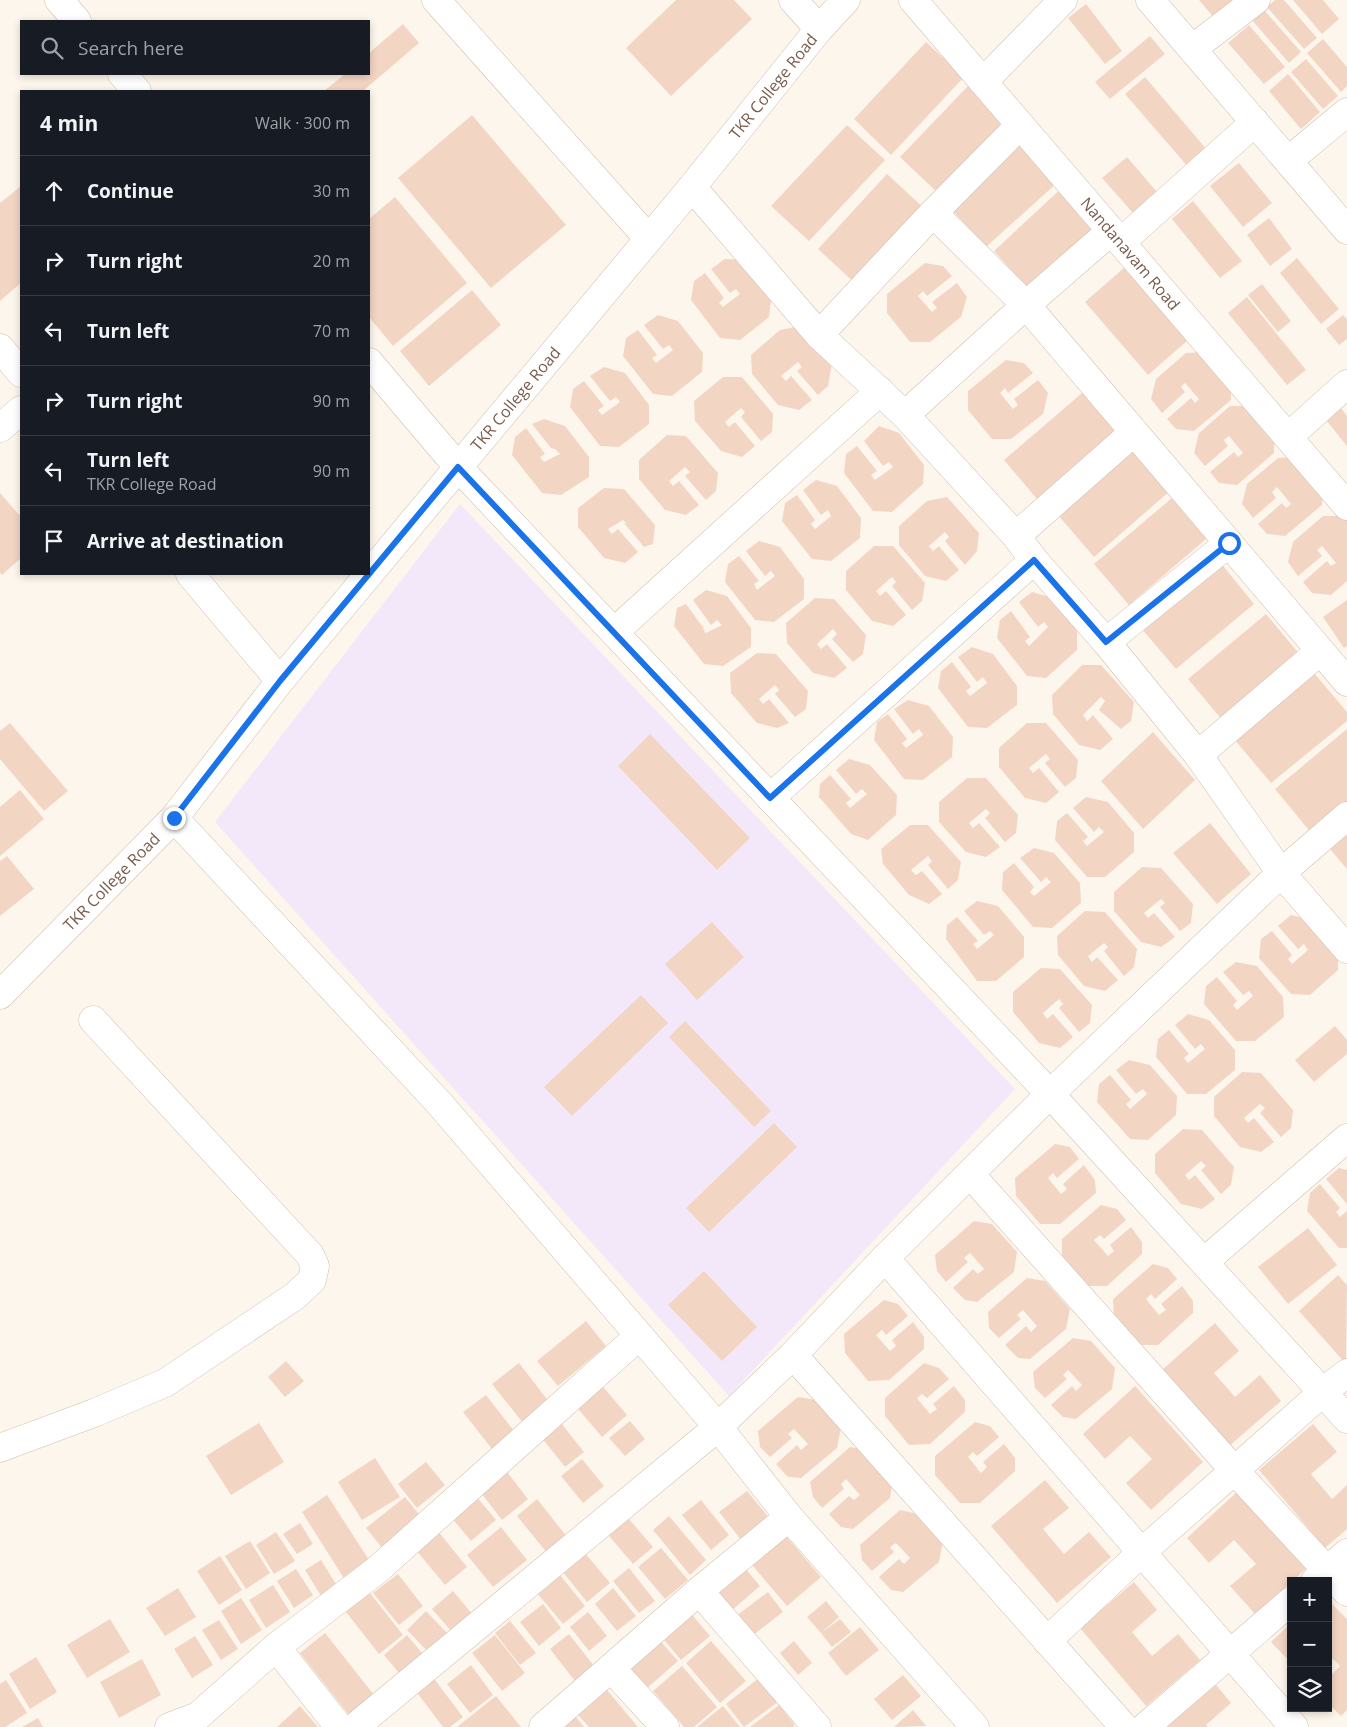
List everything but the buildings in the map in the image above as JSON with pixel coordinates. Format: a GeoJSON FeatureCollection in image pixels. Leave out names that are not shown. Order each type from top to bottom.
{"type":"FeatureCollection","features":[{"type":"Feature","properties":{"kind":"street"},"geometry":{"type":"LineString","coordinates":[[59,0],[77,20]]}},
{"type":"Feature","properties":{"kind":"street"},"geometry":{"type":"LineString","coordinates":[[436,0],[648,238]]}},
{"type":"Feature","properties":{"kind":"street"},"geometry":{"type":"LineString","coordinates":[[793,0],[819,29]]}},
{"type":"Feature","properties":{"kind":"street","name":"TKR College Road"},"geometry":{"type":"LineString","coordinates":[[370,573],[692,187],[819,29],[846,0]]}},
{"type":"Feature","properties":{"kind":"street","name":"Nandanavam Road"},"geometry":{"type":"LineString","coordinates":[[913,0],[1347,506]]}},
{"type":"Feature","properties":{"kind":"street"},"geometry":{"type":"LineString","coordinates":[[983,82],[1062,0]]}},
{"type":"Feature","properties":{"kind":"street"},"geometry":{"type":"LineString","coordinates":[[1150,0],[1347,230]]}},
{"type":"Feature","properties":{"kind":"street"},"geometry":{"type":"LineString","coordinates":[[1192,49],[1256,0]]}},
{"type":"Feature","properties":{"kind":"street"},"geometry":{"type":"LineString","coordinates":[[123,75],[136,90]]}},
{"type":"Feature","properties":{"kind":"street"},"geometry":{"type":"LineString","coordinates":[[1288,161],[1347,112]]}},
{"type":"Feature","properties":{"kind":"street"},"geometry":{"type":"LineString","coordinates":[[906,416],[1026,305],[1116,236],[1255,122]]}},
{"type":"Feature","properties":{"kind":"street"},"geometry":{"type":"LineString","coordinates":[[819,335],[932,213],[1020,125]]}},
{"type":"Feature","properties":{"kind":"street"},"geometry":{"type":"LineString","coordinates":[[692,187],[819,335],[906,416],[1016,536],[1034,560],[1106,642],[1198,756],[1281,873],[1347,949]]}},
{"type":"Feature","properties":{"kind":"street"},"geometry":{"type":"LineString","coordinates":[[932,213],[1026,305],[1347,682]]}},
{"type":"Feature","properties":{"kind":"street"},"geometry":{"type":"LineString","coordinates":[[0,348],[20,372]]}},
{"type":"Feature","properties":{"kind":"street"},"geometry":{"type":"LineString","coordinates":[[370,363],[458,467],[1050,1094],[1347,1418]]}},
{"type":"Feature","properties":{"kind":"street"},"geometry":{"type":"LineString","coordinates":[[1288,437],[1347,384]]}},
{"type":"Feature","properties":{"kind":"street"},"geometry":{"type":"LineString","coordinates":[[614,632],[880,391]]}},
{"type":"Feature","properties":{"kind":"street"},"geometry":{"type":"LineString","coordinates":[[0,428],[20,411]]}},
{"type":"Feature","properties":{"kind":"street"},"geometry":{"type":"LineString","coordinates":[[1016,536],[1134,432]]}},
{"type":"Feature","properties":{"kind":"street"},"geometry":{"type":"LineString","coordinates":[[1106,642],[1229,543]]}},
{"type":"Feature","properties":{"kind":"street"},"geometry":{"type":"LineString","coordinates":[[770,798],[1034,560]]}},
{"type":"Feature","properties":{"kind":"street"},"geometry":{"type":"LineString","coordinates":[[191,575],[280,681]]}},
{"type":"Feature","properties":{"kind":"street","name":"TKR College Road"},"geometry":{"type":"LineString","coordinates":[[0,995],[174,818],[280,681],[368,575]]}},
{"type":"Feature","properties":{"kind":"street"},"geometry":{"type":"LineString","coordinates":[[1198,756],[1320,651]]}},
{"type":"Feature","properties":{"kind":"street"},"geometry":{"type":"LineString","coordinates":[[355,1727],[718,1427],[793,1355],[885,1258],[1050,1094],[1281,873],[1347,816]]}},
{"type":"Feature","properties":{"kind":"street"},"geometry":{"type":"LineString","coordinates":[[174,818],[439,1103],[718,1427],[790,1517],[975,1727]]}},
{"type":"Feature","properties":{"kind":"street"},"geometry":{"type":"LineString","coordinates":[[0,1448],[94,1414],[166,1382],[295,1296],[312,1280],[316,1266],[310,1255],[93,1020]]}},
{"type":"Feature","properties":{"kind":"street"},"geometry":{"type":"LineString","coordinates":[[1204,1262],[1347,1138]]}},
{"type":"Feature","properties":{"kind":"street"},"geometry":{"type":"LineString","coordinates":[[970,1174],[1234,1470],[1330,1568],[1347,1592]]}},
{"type":"Feature","properties":{"kind":"street"},"geometry":{"type":"LineString","coordinates":[[885,1258],[1294,1727]]}},
{"type":"Feature","properties":{"kind":"street"},"geometry":{"type":"LineString","coordinates":[[169,1727],[202,1722],[276,1647],[377,1570],[639,1336]]}},
{"type":"Feature","properties":{"kind":"street"},"geometry":{"type":"LineString","coordinates":[[793,1355],[1124,1727]]}},
{"type":"Feature","properties":{"kind":"street"},"geometry":{"type":"LineString","coordinates":[[1047,1641],[1142,1552],[1234,1470],[1323,1392],[1347,1374]]}},
{"type":"Feature","properties":{"kind":"street"},"geometry":{"type":"LineString","coordinates":[[543,1727],[699,1591],[790,1517]]}},
{"type":"Feature","properties":{"kind":"street"},"geometry":{"type":"LineString","coordinates":[[699,1591],[817,1727]]}},
{"type":"Feature","properties":{"kind":"street"},"geometry":{"type":"LineString","coordinates":[[1144,1727],[1287,1604]]}},
{"type":"Feature","properties":{"kind":"street"},"geometry":{"type":"LineString","coordinates":[[276,1647],[339,1727]]}},
{"type":"Feature","properties":{"kind":"street"},"geometry":{"type":"LineString","coordinates":[[611,1668],[665,1727]]}},
{"type":"Feature","properties":{"kind":"shaded area"},"geometry":{"type":"Polygon","coordinates":[[[460,504],[1015,1089],[729,1396],[215,822],[460,504]]]}},
{"type":"Feature","properties":{"kind":"route"},"geometry":{"type":"LineString","coordinates":[[174,818],[280,681],[458,467],[770,798],[1034,560],[1106,642],[1229,543]]}}]}
